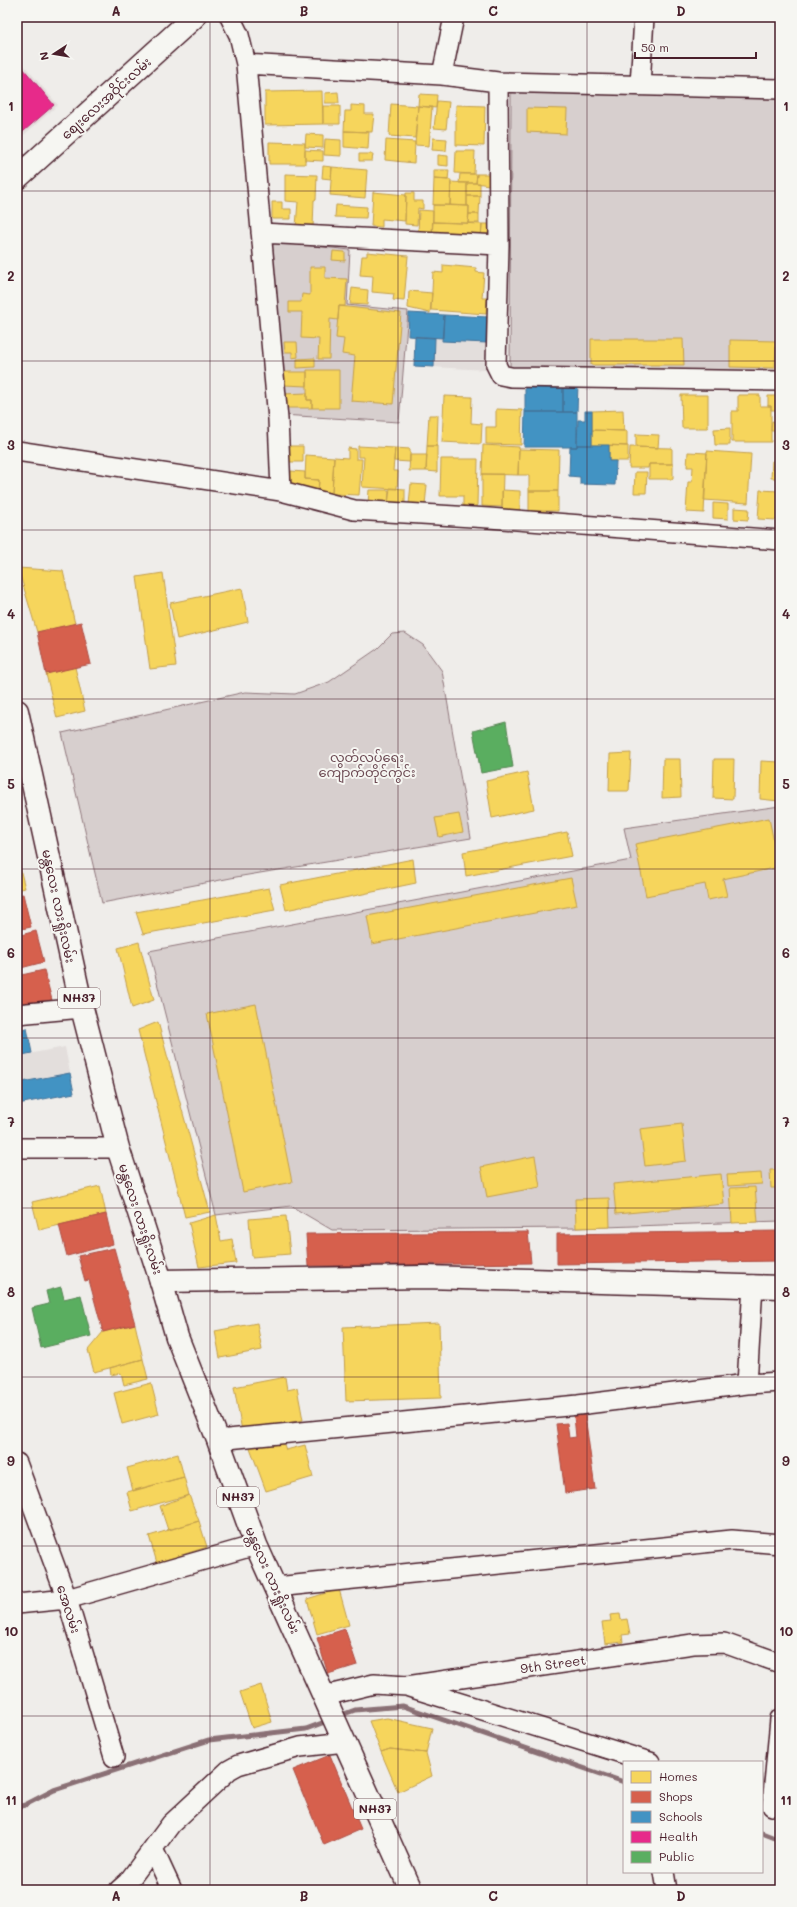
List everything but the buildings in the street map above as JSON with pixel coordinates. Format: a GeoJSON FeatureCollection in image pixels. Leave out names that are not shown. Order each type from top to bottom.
{"type":"FeatureCollection","features":[{"type":"Feature","properties":{"kind":"main road","name":"စျေးလေးအဝိုင်းလမ်း"},"geometry":{"type":"LineString","coordinates":[[17,178],[194,17]]}},
{"type":"Feature","properties":{"kind":"main road","name":"မန္တလေး လားရှိုးလမ်း"},"geometry":{"type":"LineString","coordinates":[[17,711],[82,1008],[118,1148],[161,1281],[177,1337],[218,1440],[256,1545],[326,1702]]}},
{"type":"Feature","properties":{"kind":"main road"},"geometry":{"type":"LineString","coordinates":[[161,1281],[425,1277],[753,1285],[780,1287]]}},
{"type":"Feature","properties":{"kind":"main road","name":"NH37"},"geometry":{"type":"LineString","coordinates":[[326,1702],[411,1890]]}},
{"type":"Feature","properties":{"kind":"street"},"geometry":{"type":"LineString","coordinates":[[230,17],[239,35],[246,64],[278,419],[281,491]]}},
{"type":"Feature","properties":{"kind":"street"},"geometry":{"type":"LineString","coordinates":[[442,75],[454,17]]}},
{"type":"Feature","properties":{"kind":"street"},"geometry":{"type":"LineString","coordinates":[[640,86],[644,17]]}},
{"type":"Feature","properties":{"kind":"street"},"geometry":{"type":"LineString","coordinates":[[246,64],[442,75],[498,82],[780,90]]}},
{"type":"Feature","properties":{"kind":"street"},"geometry":{"type":"LineString","coordinates":[[498,82],[499,245],[496,365],[502,375],[511,377],[780,381]]}},
{"type":"Feature","properties":{"kind":"street"},"geometry":{"type":"LineString","coordinates":[[261,233],[499,245]]}},
{"type":"Feature","properties":{"kind":"street"},"geometry":{"type":"LineString","coordinates":[[17,451],[281,491],[354,510],[489,518],[780,540]]}},
{"type":"Feature","properties":{"kind":"street"},"geometry":{"type":"LineString","coordinates":[[17,1014],[82,1008]]}},
{"type":"Feature","properties":{"kind":"street"},"geometry":{"type":"LineString","coordinates":[[17,1148],[118,1148]]}},
{"type":"Feature","properties":{"kind":"street"},"geometry":{"type":"LineString","coordinates":[[748,1384],[753,1285]]}},
{"type":"Feature","properties":{"kind":"street"},"geometry":{"type":"LineString","coordinates":[[218,1440],[578,1405],[748,1384],[780,1382]]}},
{"type":"Feature","properties":{"kind":"street","name":"အေလမ်း"},"geometry":{"type":"LineString","coordinates":[[17,1463],[67,1599],[114,1757]]}},
{"type":"Feature","properties":{"kind":"street"},"geometry":{"type":"LineString","coordinates":[[276,1587],[732,1540],[780,1544]]}},
{"type":"Feature","properties":{"kind":"street"},"geometry":{"type":"LineString","coordinates":[[17,1604],[67,1599],[256,1545]]}},
{"type":"Feature","properties":{"kind":"street","name":"9th Street"},"geometry":{"type":"LineString","coordinates":[[326,1702],[374,1684],[407,1686],[431,1681],[693,1644],[729,1644],[780,1662]]}},
{"type":"Feature","properties":{"kind":"street"},"geometry":{"type":"LineString","coordinates":[[407,1686],[647,1761]]}},
{"type":"Feature","properties":{"kind":"street"},"geometry":{"type":"LineString","coordinates":[[771,1805],[780,1719]]}},
{"type":"Feature","properties":{"kind":"street"},"geometry":{"type":"LineString","coordinates":[[119,1890],[153,1849],[171,1824],[229,1770],[238,1765],[341,1735]]}},
{"type":"Feature","properties":{"kind":"street"},"geometry":{"type":"LineString","coordinates":[[153,1849],[172,1890]]}},
{"type":"Feature","properties":{"kind":"street"},"geometry":{"type":"LineString","coordinates":[[664,1873],[667,1890]]}},
{"type":"Feature","properties":{"kind":"shaded area"},"geometry":{"type":"Polygon","coordinates":[[[17,57],[58,105],[17,141],[17,57]]]}},
{"type":"Feature","properties":{"kind":"shaded area"},"geometry":{"type":"Polygon","coordinates":[[[409,313],[488,317],[487,370],[414,366],[415,337],[408,336],[409,313]]]}},
{"type":"Feature","properties":{"kind":"shaded area"},"geometry":{"type":"Polygon","coordinates":[[[65,1047],[74,1093],[17,1104],[17,1056],[65,1047]]]}},
{"type":"Feature","properties":{"kind":"green space"},"geometry":{"type":"Polygon","coordinates":[[[511,92],[780,96],[780,377],[510,371],[511,92]]]}},
{"type":"Feature","properties":{"kind":"green space"},"geometry":{"type":"Polygon","coordinates":[[[268,241],[350,250],[347,305],[408,311],[399,422],[281,415],[268,241]]]}},
{"type":"Feature","properties":{"kind":"green space","name":"လွတ်လပ်ရေး ကျောက်တိုင်ကွင်း"},"geometry":{"type":"Polygon","coordinates":[[[405,633],[423,645],[442,671],[471,838],[236,877],[102,903],[62,733],[245,692],[295,694],[329,682],[377,649],[392,634],[405,633]]]}},
{"type":"Feature","properties":{"kind":"green space"},"geometry":{"type":"Polygon","coordinates":[[[780,806],[780,1221],[576,1228],[332,1230],[291,1206],[216,1215],[149,951],[631,860],[624,828],[780,806]]]}},
{"type":"Feature","properties":{"kind":"waterway"},"geometry":{"type":"LineString","coordinates":[[339,1716],[355,1710],[403,1706],[623,1782]]}},
{"type":"Feature","properties":{"kind":"waterway"},"geometry":{"type":"LineString","coordinates":[[17,1807],[25,1805],[54,1790],[209,1740],[306,1729],[330,1720]]}},
{"type":"Feature","properties":{"kind":"waterway"},"geometry":{"type":"LineString","coordinates":[[763,1833],[780,1840]]}}]}
